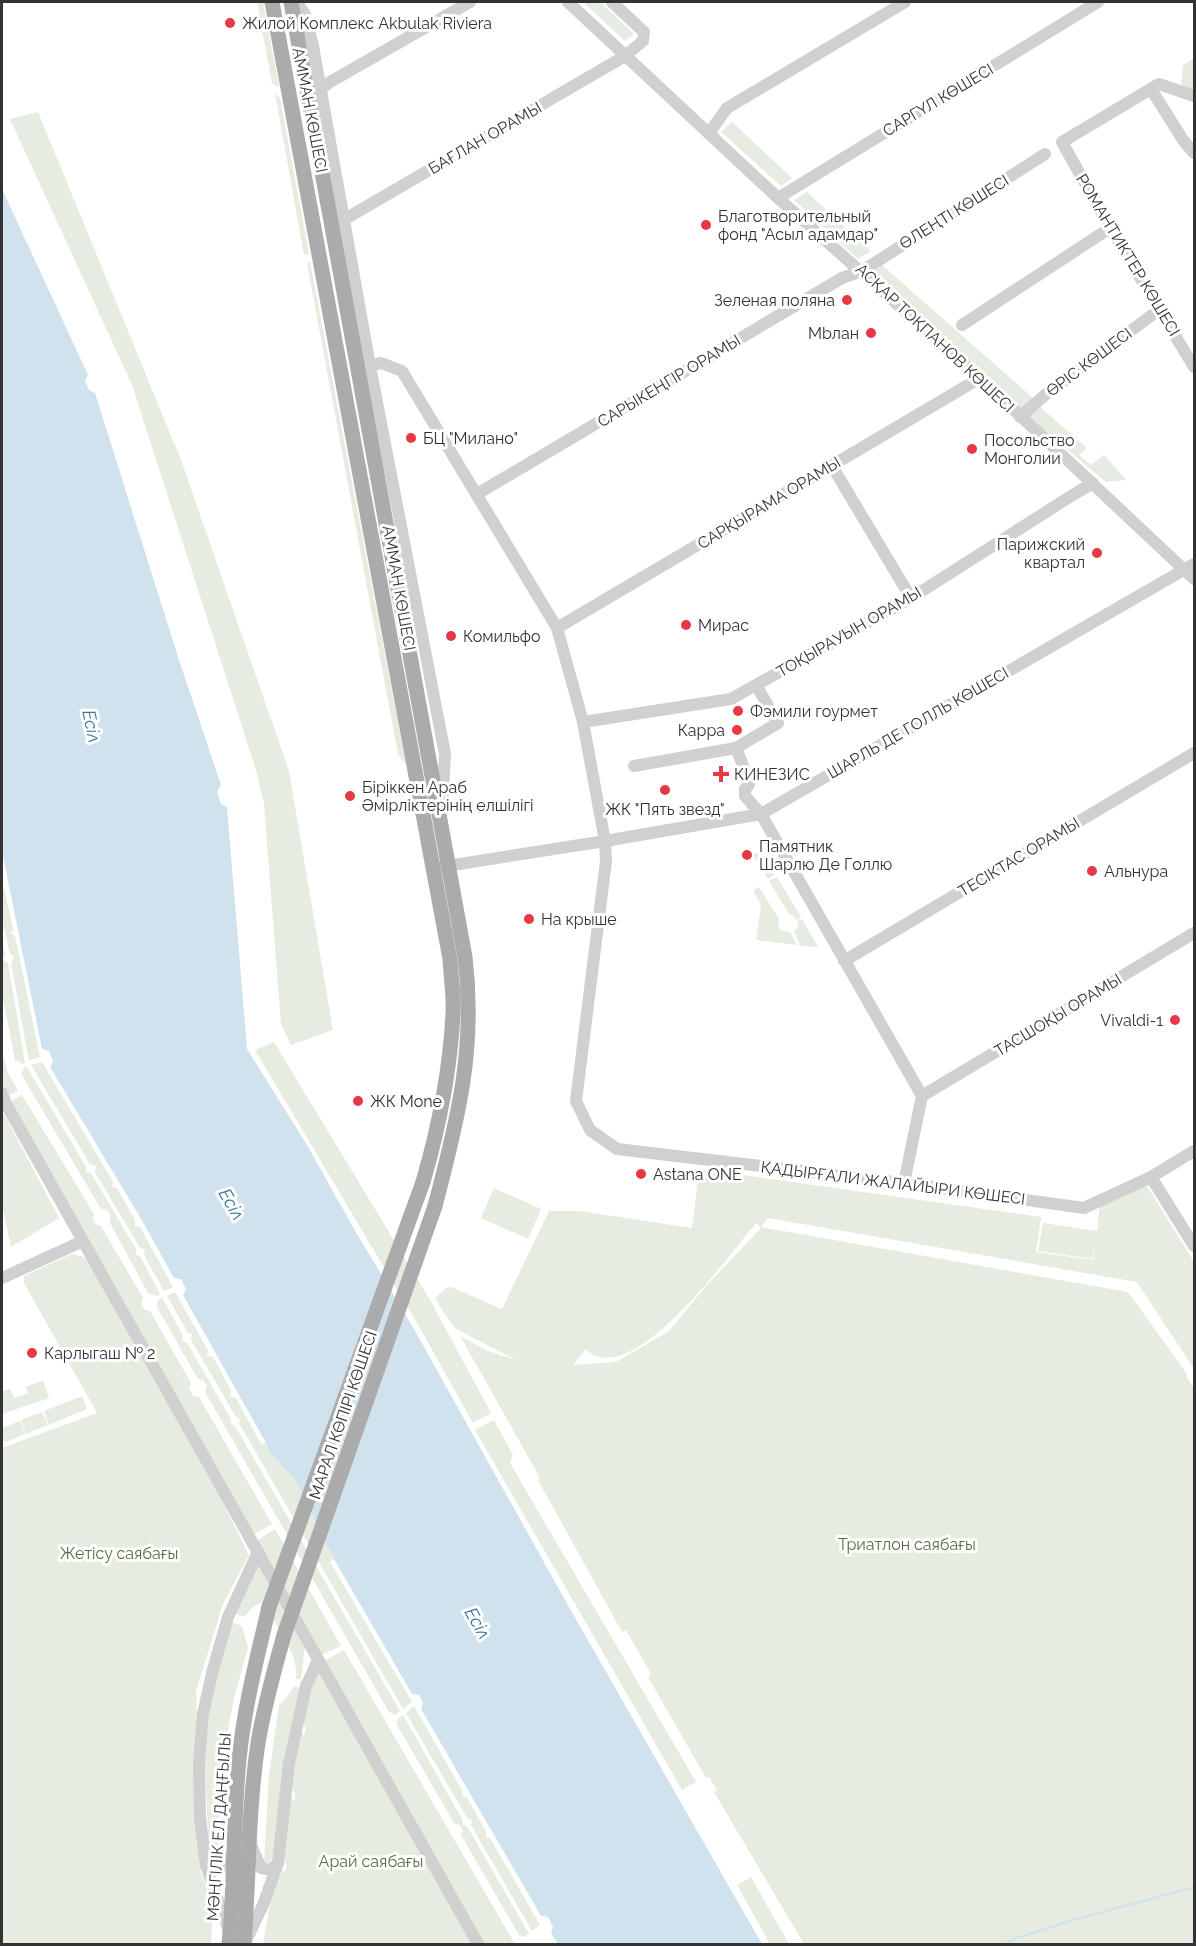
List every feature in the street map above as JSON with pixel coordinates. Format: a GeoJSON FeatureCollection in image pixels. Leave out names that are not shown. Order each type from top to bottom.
{"type":"FeatureCollection","features":[{"type":"Feature","properties":{"kind":"main road","name":"АММАН КӨШЕСІ"},"geometry":{"type":"LineString","coordinates":[[272,2],[450,959],[453,1012],[443,1105],[423,1182]]}},
{"type":"Feature","properties":{"kind":"main road","name":"АММАН КӨШЕСІ"},"geometry":{"type":"LineString","coordinates":[[291,2],[469,989],[470,1031],[460,1104],[435,1206]]}},
{"type":"Feature","properties":{"kind":"main road","name":"МАРАЛ КӨПІРІ КӨШЕСІ"},"geometry":{"type":"LineString","coordinates":[[269,1607],[423,1182]]}},
{"type":"Feature","properties":{"kind":"main road","name":"МАРАЛ КӨПІРІ КӨШЕСІ"},"geometry":{"type":"LineString","coordinates":[[284,1635],[435,1206]]}},
{"type":"Feature","properties":{"kind":"main road","name":"МӘҢГІЛІК ЕЛ ДАҢҒЫЛЫ"},"geometry":{"type":"LineString","coordinates":[[230,1939],[236,1806],[243,1732],[250,1686],[269,1607]]}},
{"type":"Feature","properties":{"kind":"main road","name":"МӘҢГІЛІК ЕЛ ДАҢҒЫЛЫ"},"geometry":{"type":"LineString","coordinates":[[244,1944],[258,1743],[264,1707],[284,1635]]}},
{"type":"Feature","properties":{"kind":"street","name":"АММАН КӨШЕСІ"},"geometry":{"type":"LineString","coordinates":[[296,2],[305,14],[321,89],[370,366],[445,754],[441,827]]}},
{"type":"Feature","properties":{"kind":"street"},"geometry":{"type":"LineString","coordinates":[[321,89],[470,2]]}},
{"type":"Feature","properties":{"kind":"street","name":"АСҚАР ТОҚПАНОВ КӨШЕСІ"},"geometry":{"type":"LineString","coordinates":[[568,2],[710,132],[778,198],[862,271],[1191,571]]}},
{"type":"Feature","properties":{"kind":"street","name":"БАҒЛАН ОРАМЫ"},"geometry":{"type":"LineString","coordinates":[[345,219],[625,56],[643,41],[644,32],[612,2]]}},
{"type":"Feature","properties":{"kind":"street"},"geometry":{"type":"LineString","coordinates":[[710,132],[727,108],[905,2]]}},
{"type":"Feature","properties":{"kind":"street","name":"САРГҮЛ КӨШЕСІ"},"geometry":{"type":"LineString","coordinates":[[778,198],[1098,2]]}},
{"type":"Feature","properties":{"kind":"street"},"geometry":{"type":"LineString","coordinates":[[1155,86],[1194,96]]}},
{"type":"Feature","properties":{"kind":"street"},"geometry":{"type":"LineString","coordinates":[[1155,86],[1162,108],[1194,153]]}},
{"type":"Feature","properties":{"kind":"street","name":"РОМАНТИКТЕР КӨШЕСІ"},"geometry":{"type":"LineString","coordinates":[[1155,86],[1062,142],[1110,228],[1194,367]]}},
{"type":"Feature","properties":{"kind":"street","name":"ӨЛЕҢТІ КӨШЕСІ"},"geometry":{"type":"LineString","coordinates":[[862,271],[1046,154]]}},
{"type":"Feature","properties":{"kind":"street"},"geometry":{"type":"LineString","coordinates":[[962,325],[1110,228]]}},
{"type":"Feature","properties":{"kind":"street","name":"САРЫКЕҢГІР ОРАМЫ"},"geometry":{"type":"LineString","coordinates":[[477,494],[842,278],[862,271]]}},
{"type":"Feature","properties":{"kind":"street","name":"ӨРІС КӨШЕСІ"},"geometry":{"type":"LineString","coordinates":[[1020,417],[1045,395],[1160,309]]}},
{"type":"Feature","properties":{"kind":"street","name":"ҚАДЫРҒАЛИ ЖАЛАЙЫРИ КӨШЕСІ"},"geometry":{"type":"LineString","coordinates":[[370,366],[381,363],[402,371],[557,628],[583,722],[605,842],[606,861],[576,1101],[590,1130],[617,1149],[904,1183],[1084,1208],[1151,1177],[1194,1151]]}},
{"type":"Feature","properties":{"kind":"street","name":"САРҚЫРАМА ОРАМЫ"},"geometry":{"type":"LineString","coordinates":[[557,628],[980,378]]}},
{"type":"Feature","properties":{"kind":"street"},"geometry":{"type":"LineString","coordinates":[[832,466],[910,598]]}},
{"type":"Feature","properties":{"kind":"street","name":"ТОҚЫРАУЫН ОРАМЫ"},"geometry":{"type":"LineString","coordinates":[[583,722],[731,699],[910,598],[1093,483]]}},
{"type":"Feature","properties":{"kind":"street","name":"ШАРЛЬ ДЕ ГОЛЛЬ КӨШЕСІ"},"geometry":{"type":"LineString","coordinates":[[432,867],[605,842],[761,814],[1191,571]]}},
{"type":"Feature","properties":{"kind":"street"},"geometry":{"type":"LineString","coordinates":[[634,766],[736,748],[778,723],[756,685]]}},
{"type":"Feature","properties":{"kind":"street"},"geometry":{"type":"LineString","coordinates":[[736,748],[749,781],[745,796],[761,814],[922,1096],[904,1183]]}},
{"type":"Feature","properties":{"kind":"street","name":"ТЕСІКТАС ОРАМЫ"},"geometry":{"type":"LineString","coordinates":[[844,961],[1194,753]]}},
{"type":"Feature","properties":{"kind":"street","name":"ТАСШОҚЫ ОРАМЫ"},"geometry":{"type":"LineString","coordinates":[[922,1096],[1194,933]]}},
{"type":"Feature","properties":{"kind":"street"},"geometry":{"type":"LineString","coordinates":[[3,1101],[478,1944]]}},
{"type":"Feature","properties":{"kind":"street"},"geometry":{"type":"LineString","coordinates":[[1151,1177],[1194,1246]]}},
{"type":"Feature","properties":{"kind":"street"},"geometry":{"type":"LineString","coordinates":[[2,1278],[83,1241]]}},
{"type":"Feature","properties":{"kind":"street"},"geometry":{"type":"LineString","coordinates":[[230,1939],[206,1866],[200,1818],[199,1763],[203,1714],[212,1673],[228,1617],[258,1552]]}},
{"type":"Feature","properties":{"kind":"street"},"geometry":{"type":"LineString","coordinates":[[244,1944],[278,1863],[289,1762],[306,1686],[318,1660]]}},
{"type":"Feature","properties":{"kind":"street"},"geometry":{"type":"LineString","coordinates":[[250,1843],[261,1868],[267,1870],[278,1863]]}},
{"type":"Feature","properties":{"kind":"street"},"geometry":{"type":"LineString","coordinates":[[206,1866],[212,1870],[220,1869],[234,1849]]}},
{"type":"Feature","properties":{"kind":"green space"},"geometry":{"type":"Polygon","coordinates":[[[257,2],[263,2],[279,87],[272,83],[257,2]]]}},
{"type":"Feature","properties":{"kind":"green space"},"geometry":{"type":"Polygon","coordinates":[[[583,2],[600,2],[634,34],[625,41],[583,2]]]}},
{"type":"Feature","properties":{"kind":"green space"},"geometry":{"type":"Polygon","coordinates":[[[1194,58],[1194,91],[1187,93],[1181,83],[1183,65],[1194,58]]]}},
{"type":"Feature","properties":{"kind":"green space"},"geometry":{"type":"Polygon","coordinates":[[[275,93],[280,98],[309,254],[304,255],[275,93]]]}},
{"type":"Feature","properties":{"kind":"green space"},"geometry":{"type":"Polygon","coordinates":[[[38,112],[181,460],[289,771],[333,1030],[291,1045],[281,1024],[264,804],[256,770],[132,385],[10,119],[38,112]]]}},
{"type":"Feature","properties":{"kind":"green space"},"geometry":{"type":"Polygon","coordinates":[[[732,121],[792,178],[781,186],[721,132],[732,121]]]}},
{"type":"Feature","properties":{"kind":"green space"},"geometry":{"type":"Polygon","coordinates":[[[807,192],[871,251],[858,259],[794,200],[807,192]]]}},
{"type":"Feature","properties":{"kind":"green space"},"geometry":{"type":"Polygon","coordinates":[[[310,262],[406,765],[398,754],[307,263],[310,262]]]}},
{"type":"Feature","properties":{"kind":"green space"},"geometry":{"type":"Polygon","coordinates":[[[882,265],[1033,398],[1021,410],[872,273],[882,265]]]}},
{"type":"Feature","properties":{"kind":"green space"},"geometry":{"type":"Polygon","coordinates":[[[1039,406],[1087,448],[1079,455],[1091,465],[1104,455],[1126,480],[1106,482],[1027,416],[1039,406]]]}},
{"type":"Feature","properties":{"kind":"green space"},"geometry":{"type":"Polygon","coordinates":[[[760,851],[775,875],[768,879],[753,855],[760,851]]]}},
{"type":"Feature","properties":{"kind":"green space"},"geometry":{"type":"Polygon","coordinates":[[[777,877],[801,917],[796,920],[789,914],[769,881],[777,877]]]}},
{"type":"Feature","properties":{"kind":"green space"},"geometry":{"type":"Polygon","coordinates":[[[2,886],[13,929],[11,933],[15,936],[40,1057],[29,1061],[11,963],[14,957],[10,954],[2,919],[2,886]]]}},
{"type":"Feature","properties":{"kind":"green space"},"geometry":{"type":"Polygon","coordinates":[[[759,887],[779,919],[780,930],[790,932],[797,945],[756,940],[761,905],[753,890],[759,887]]]}},
{"type":"Feature","properties":{"kind":"green space"},"geometry":{"type":"Polygon","coordinates":[[[802,919],[818,947],[801,946],[794,932],[798,927],[797,922],[802,919]]]}},
{"type":"Feature","properties":{"kind":"green space"},"geometry":{"type":"Polygon","coordinates":[[[2,939],[5,955],[3,960],[8,963],[25,1063],[22,1064],[15,1060],[2,993],[2,939]]]}},
{"type":"Feature","properties":{"kind":"green space"},"geometry":{"type":"Polygon","coordinates":[[[274,1042],[430,1300],[491,1413],[473,1423],[421,1330],[255,1050],[274,1042]]]}},
{"type":"Feature","properties":{"kind":"green space"},"geometry":{"type":"Polygon","coordinates":[[[4,1058],[7,1071],[18,1091],[7,1096],[2,1080],[2,1059],[4,1058]]]}},
{"type":"Feature","properties":{"kind":"green space"},"geometry":{"type":"Polygon","coordinates":[[[42,1062],[113,1182],[112,1187],[117,1188],[135,1220],[135,1226],[140,1227],[173,1287],[164,1291],[144,1255],[145,1249],[140,1248],[95,1172],[96,1166],[90,1164],[31,1065],[42,1062]]]}},
{"type":"Feature","properties":{"kind":"green space"},"geometry":{"type":"Polygon","coordinates":[[[24,1067],[27,1067],[86,1167],[86,1172],[91,1173],[136,1249],[136,1255],[140,1256],[160,1294],[157,1296],[148,1293],[109,1221],[111,1216],[107,1210],[101,1209],[21,1074],[24,1067]]]}},
{"type":"Feature","properties":{"kind":"green space"},"geometry":{"type":"Polygon","coordinates":[[[22,1095],[94,1214],[93,1219],[96,1225],[101,1226],[143,1298],[141,1303],[144,1309],[150,1311],[191,1383],[189,1388],[193,1396],[199,1397],[272,1524],[253,1535],[9,1102],[22,1095]]]}},
{"type":"Feature","properties":{"kind":"green space"},"geometry":{"type":"Polygon","coordinates":[[[4,1114],[59,1218],[11,1247],[2,1205],[2,1115],[4,1114]]]}},
{"type":"Feature","properties":{"kind":"green space","name":"Триатлон саябағы"},"geometry":{"type":"Polygon","coordinates":[[[699,1169],[1041,1217],[1036,1252],[1093,1260],[1095,1243],[1092,1259],[1038,1251],[1043,1223],[1097,1231],[1100,1203],[1145,1183],[1194,1262],[1194,1369],[1137,1282],[768,1218],[761,1227],[1128,1292],[1187,1374],[1194,1388],[1194,1944],[804,1944],[714,1792],[717,1790],[709,1777],[706,1778],[648,1677],[651,1674],[626,1630],[622,1632],[539,1482],[539,1476],[460,1336],[488,1351],[516,1360],[456,1329],[435,1298],[446,1288],[451,1287],[502,1309],[549,1211],[579,1211],[692,1228],[699,1169]],[[756,1223],[702,1288],[652,1337],[627,1353],[605,1358],[586,1349],[573,1365],[616,1362],[669,1331],[707,1285],[761,1228],[756,1223]]]}},
{"type":"Feature","properties":{"kind":"green space"},"geometry":{"type":"Polygon","coordinates":[[[494,1188],[541,1209],[528,1239],[481,1218],[494,1188]]]}},
{"type":"Feature","properties":{"kind":"green space","name":"Жетісу саябағы"},"geometry":{"type":"Polygon","coordinates":[[[72,1254],[88,1261],[219,1495],[249,1555],[223,1604],[196,1691],[195,1770],[200,1870],[213,1906],[211,1944],[2,1944],[2,1448],[97,1413],[24,1283],[24,1276],[72,1254]]]}},
{"type":"Feature","properties":{"kind":"green space"},"geometry":{"type":"Polygon","coordinates":[[[175,1292],[208,1350],[207,1356],[213,1357],[231,1390],[230,1396],[236,1398],[261,1444],[266,1443],[270,1453],[294,1478],[334,1559],[330,1562],[412,1702],[403,1709],[239,1423],[240,1419],[236,1417],[191,1340],[192,1334],[188,1333],[167,1296],[175,1292]]]}},
{"type":"Feature","properties":{"kind":"green space"},"geometry":{"type":"Polygon","coordinates":[[[162,1297],[183,1336],[182,1341],[187,1343],[231,1419],[231,1424],[235,1426],[400,1711],[395,1715],[389,1712],[205,1392],[207,1386],[203,1380],[198,1379],[157,1307],[158,1300],[162,1297]]]}},
{"type":"Feature","properties":{"kind":"green space"},"geometry":{"type":"Polygon","coordinates":[[[43,1380],[49,1398],[2,1414],[2,1392],[10,1389],[14,1398],[28,1393],[26,1387],[43,1380]]]}},
{"type":"Feature","properties":{"kind":"green space"},"geometry":{"type":"Polygon","coordinates":[[[82,1396],[87,1409],[49,1425],[44,1411],[82,1396]]]}},
{"type":"Feature","properties":{"kind":"green space"},"geometry":{"type":"Polygon","coordinates":[[[42,1412],[48,1425],[26,1434],[21,1420],[42,1412]]]}},
{"type":"Feature","properties":{"kind":"green space"},"geometry":{"type":"Polygon","coordinates":[[[494,1420],[513,1455],[510,1463],[696,1782],[682,1790],[475,1430],[494,1420]]]}},
{"type":"Feature","properties":{"kind":"green space"},"geometry":{"type":"Polygon","coordinates":[[[20,1421],[25,1434],[4,1443],[2,1428],[20,1421]]]}},
{"type":"Feature","properties":{"kind":"green space"},"geometry":{"type":"Polygon","coordinates":[[[275,1529],[341,1646],[321,1655],[256,1541],[275,1529]]]}},
{"type":"Feature","properties":{"kind":"green space"},"geometry":{"type":"Polygon","coordinates":[[[261,1565],[305,1646],[301,1679],[296,1679],[290,1649],[262,1602],[253,1607],[244,1617],[236,1614],[255,1566],[261,1565]]]}},
{"type":"Feature","properties":{"kind":"green space"},"geometry":{"type":"Polygon","coordinates":[[[231,1622],[242,1626],[248,1648],[234,1698],[222,1761],[217,1862],[212,1862],[209,1857],[205,1763],[209,1710],[231,1622]]]}},
{"type":"Feature","properties":{"kind":"green space","name":"Арай саябағы"},"geometry":{"type":"Polygon","coordinates":[[[344,1650],[515,1944],[263,1944],[270,1903],[282,1870],[285,1872],[287,1864],[283,1861],[291,1795],[294,1802],[295,1793],[290,1786],[300,1729],[304,1736],[306,1729],[302,1719],[315,1674],[324,1661],[344,1650]]]}},
{"type":"Feature","properties":{"kind":"green space"},"geometry":{"type":"Polygon","coordinates":[[[294,1686],[300,1688],[284,1756],[273,1856],[270,1862],[264,1863],[269,1775],[279,1705],[294,1686]]]}},
{"type":"Feature","properties":{"kind":"green space"},"geometry":{"type":"Polygon","coordinates":[[[414,1706],[463,1792],[462,1796],[467,1797],[486,1832],[486,1837],[490,1838],[540,1925],[532,1931],[471,1825],[472,1820],[467,1818],[406,1713],[414,1706]]]}},
{"type":"Feature","properties":{"kind":"green space"},"geometry":{"type":"Polygon","coordinates":[[[403,1715],[463,1821],[463,1825],[467,1826],[529,1934],[524,1937],[519,1935],[461,1835],[462,1830],[454,1823],[397,1725],[397,1719],[403,1715]]]}},
{"type":"Feature","properties":{"kind":"green space"},"geometry":{"type":"Polygon","coordinates":[[[751,1877],[789,1944],[770,1944],[737,1885],[751,1877]]]}},
{"type":"Feature","properties":{"kind":"water","name":"Есіл"},"geometry":{"type":"Polygon","coordinates":[[[2,189],[88,375],[85,381],[89,390],[95,393],[221,785],[217,792],[221,804],[227,807],[247,1049],[307,1145],[414,1329],[574,1616],[762,1944],[558,1944],[551,1933],[553,1927],[548,1917],[541,1916],[421,1709],[423,1703],[419,1695],[412,1694],[334,1559],[294,1478],[270,1453],[183,1295],[186,1289],[181,1279],[174,1278],[50,1067],[53,1061],[49,1051],[42,1049],[2,851],[2,189]]]}},
{"type":"Feature","properties":{"kind":"waterway"},"geometry":{"type":"LineString","coordinates":[[1004,1944],[1070,1921],[1194,1887]]}},
{"type":"Feature","properties":{"kind":"place","name":"Жилой Комплекс Akbulak Riviera"},"geometry":{"type":"Point","coordinates":[230,23]}},
{"type":"Feature","properties":{"kind":"place","name":"Благотворительный фонд \"Асыл адамдар\""},"geometry":{"type":"Point","coordinates":[706,225]}},
{"type":"Feature","properties":{"kind":"place","name":"Зеленая поляна"},"geometry":{"type":"Point","coordinates":[847,300]}},
{"type":"Feature","properties":{"kind":"place","name":"Мbлан"},"geometry":{"type":"Point","coordinates":[871,333]}},
{"type":"Feature","properties":{"kind":"place","name":"БЦ \"Милано\""},"geometry":{"type":"Point","coordinates":[411,438]}},
{"type":"Feature","properties":{"kind":"place","name":"Посольство Монголии"},"geometry":{"type":"Point","coordinates":[972,449]}},
{"type":"Feature","properties":{"kind":"place","name":"Парижский квартал"},"geometry":{"type":"Point","coordinates":[1097,553]}},
{"type":"Feature","properties":{"kind":"place","name":"Мирас"},"geometry":{"type":"Point","coordinates":[686,625]}},
{"type":"Feature","properties":{"kind":"place","name":"Комильфо"},"geometry":{"type":"Point","coordinates":[451,636]}},
{"type":"Feature","properties":{"kind":"place","name":"Фэмили гоурмет"},"geometry":{"type":"Point","coordinates":[738,711]}},
{"type":"Feature","properties":{"kind":"place","name":"Карра"},"geometry":{"type":"Point","coordinates":[737,730]}},
{"type":"Feature","properties":{"kind":"place","name":"КИНЕЗИС"},"geometry":{"type":"Point","coordinates":[721,774]}},
{"type":"Feature","properties":{"kind":"place","name":"ЖК \"Пять звезд\""},"geometry":{"type":"Point","coordinates":[665,790]}},
{"type":"Feature","properties":{"kind":"place","name":"Біріккен Араб Әмірліктерінің елшілігі"},"geometry":{"type":"Point","coordinates":[350,796]}},
{"type":"Feature","properties":{"kind":"place","name":"Памятник Шарлю Де Голлю"},"geometry":{"type":"Point","coordinates":[747,855]}},
{"type":"Feature","properties":{"kind":"place","name":"Альнура"},"geometry":{"type":"Point","coordinates":[1092,871]}},
{"type":"Feature","properties":{"kind":"place","name":"На крыше"},"geometry":{"type":"Point","coordinates":[529,919]}},
{"type":"Feature","properties":{"kind":"place","name":"Vivaldi-1"},"geometry":{"type":"Point","coordinates":[1175,1020]}},
{"type":"Feature","properties":{"kind":"place","name":"ЖК Mone"},"geometry":{"type":"Point","coordinates":[358,1101]}},
{"type":"Feature","properties":{"kind":"place","name":"Astana ONE"},"geometry":{"type":"Point","coordinates":[641,1174]}},
{"type":"Feature","properties":{"kind":"place","name":"Карлыгаш № 2"},"geometry":{"type":"Point","coordinates":[32,1353]}}]}
